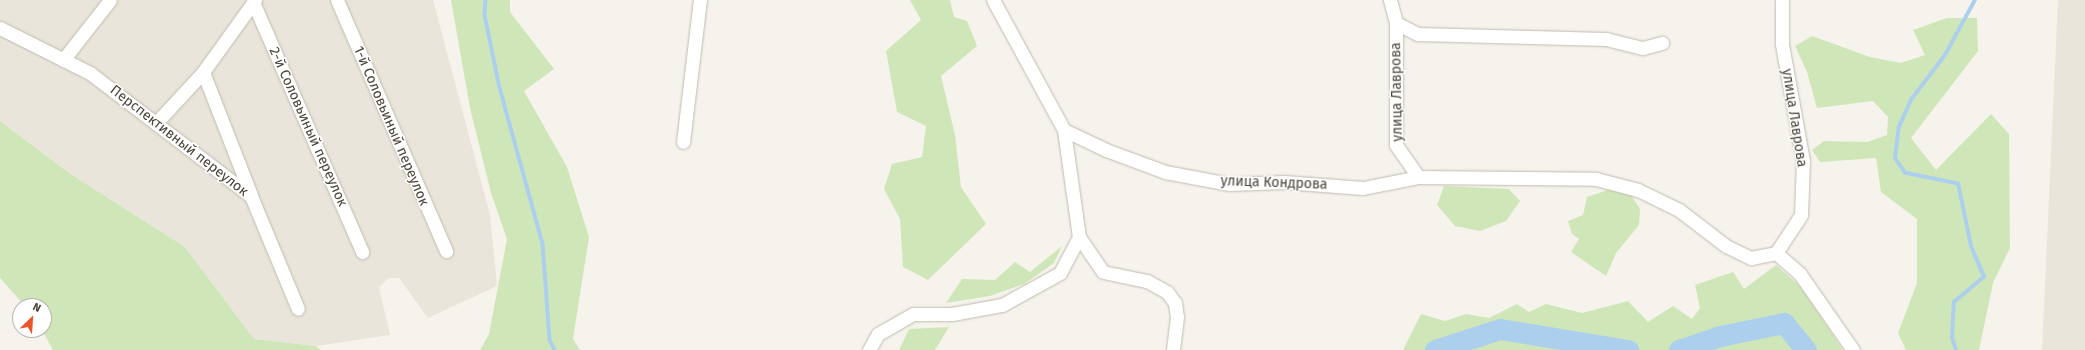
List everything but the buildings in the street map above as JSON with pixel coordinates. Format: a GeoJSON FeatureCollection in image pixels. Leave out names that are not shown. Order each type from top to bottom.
{"type":"FeatureCollection","features":[{"type":"Feature","properties":{"kind":"street"},"geometry":{"type":"LineString","coordinates":[[63,60],[110,0]]}},
{"type":"Feature","properties":{"kind":"street","name":"1-й Соловьиный переулок"},"geometry":{"type":"LineString","coordinates":[[337,0],[446,251]]}},
{"type":"Feature","properties":{"kind":"street"},"geometry":{"type":"LineString","coordinates":[[683,142],[700,0]]}},
{"type":"Feature","properties":{"kind":"street"},"geometry":{"type":"LineString","coordinates":[[993,0],[1064,130],[1079,237],[1103,272],[1148,281],[1168,292],[1175,303],[1177,317],[1172,350]]}},
{"type":"Feature","properties":{"kind":"street","name":"улица Лаврова"},"geometry":{"type":"LineString","coordinates":[[1390,0],[1396,23],[1396,145],[1418,177]]}},
{"type":"Feature","properties":{"kind":"street","name":"улица Лаврова"},"geometry":{"type":"LineString","coordinates":[[1776,253],[1801,215],[1803,161],[1782,44],[1782,0]]}},
{"type":"Feature","properties":{"kind":"street"},"geometry":{"type":"LineString","coordinates":[[156,123],[203,72],[254,1]]}},
{"type":"Feature","properties":{"kind":"street","name":"2-й Соловьиный переулок"},"geometry":{"type":"LineString","coordinates":[[254,1],[362,252]]}},
{"type":"Feature","properties":{"kind":"street"},"geometry":{"type":"LineString","coordinates":[[1396,23],[1418,34],[1606,39],[1643,48],[1662,43]]}},
{"type":"Feature","properties":{"kind":"street","name":"Перспективный переулок"},"geometry":{"type":"LineString","coordinates":[[0,28],[90,73],[251,196],[298,309]]}},
{"type":"Feature","properties":{"kind":"street"},"geometry":{"type":"LineString","coordinates":[[203,72],[251,196]]}},
{"type":"Feature","properties":{"kind":"street","name":"улица Кондрова"},"geometry":{"type":"LineString","coordinates":[[1064,130],[1106,150],[1165,172],[1230,184],[1284,182],[1364,188],[1418,177],[1596,179],[1638,190],[1679,210],[1726,246],[1750,258],[1776,253]]}},
{"type":"Feature","properties":{"kind":"street"},"geometry":{"type":"LineString","coordinates":[[869,350],[878,334],[913,314],[952,314],[1002,305],[1060,273],[1079,237]]}},
{"type":"Feature","properties":{"kind":"street"},"geometry":{"type":"LineString","coordinates":[[1776,253],[1800,274],[1853,350]]}},
{"type":"Feature","properties":{"kind":"shaded area"},"geometry":{"type":"Polygon","coordinates":[[[0,0],[433,0],[490,215],[497,286],[428,318],[399,278],[389,278],[379,287],[390,335],[316,346],[254,339],[185,247],[69,173],[0,121],[0,0]]]}},
{"type":"Feature","properties":{"kind":"shaded area"},"geometry":{"type":"Polygon","coordinates":[[[2058,0],[2085,0],[2085,350],[2042,350],[2058,0]]]}},
{"type":"Feature","properties":{"kind":"green space"},"geometry":{"type":"Polygon","coordinates":[[[451,0],[510,0],[510,12],[554,69],[524,91],[567,167],[589,237],[573,339],[580,350],[480,350],[489,334],[507,239],[491,193],[470,108],[451,0]]]}},
{"type":"Feature","properties":{"kind":"green space"},"geometry":{"type":"Polygon","coordinates":[[[910,0],[950,0],[954,17],[967,21],[977,46],[941,76],[955,135],[961,187],[986,224],[928,280],[903,267],[900,219],[884,189],[892,164],[922,157],[926,126],[897,112],[886,51],[921,20],[910,0]]]}},
{"type":"Feature","properties":{"kind":"green space"},"geometry":{"type":"Polygon","coordinates":[[[1947,18],[1977,18],[1978,51],[1911,138],[1936,170],[1991,114],[2009,134],[2010,248],[1993,283],[1979,350],[1906,350],[1898,333],[1917,283],[1917,219],[1881,192],[1876,158],[1820,162],[1812,150],[1824,141],[1867,142],[1887,135],[1888,117],[1873,101],[1817,108],[1807,72],[1795,46],[1812,36],[1870,57],[1901,63],[1925,55],[1913,30],[1947,18]]]}},
{"type":"Feature","properties":{"kind":"green space"},"geometry":{"type":"Polygon","coordinates":[[[0,121],[69,173],[185,247],[254,339],[316,346],[321,350],[53,350],[46,338],[52,338],[52,298],[18,298],[0,278],[0,121]]]}},
{"type":"Feature","properties":{"kind":"green space"},"geometry":{"type":"Polygon","coordinates":[[[1444,186],[1509,189],[1520,201],[1506,221],[1480,231],[1455,226],[1437,205],[1444,186]]]}},
{"type":"Feature","properties":{"kind":"green space"},"geometry":{"type":"Polygon","coordinates":[[[1611,189],[1631,195],[1640,209],[1639,225],[1616,253],[1606,276],[1571,252],[1579,239],[1572,234],[1568,221],[1583,215],[1587,197],[1611,189]]]}},
{"type":"Feature","properties":{"kind":"green space"},"geometry":{"type":"Polygon","coordinates":[[[1062,246],[1054,263],[1024,284],[990,296],[946,303],[962,279],[995,280],[1015,262],[1030,272],[1062,246]]]}},
{"type":"Feature","properties":{"kind":"green space"},"geometry":{"type":"Polygon","coordinates":[[[1776,265],[1801,287],[1843,350],[1403,350],[1421,314],[1445,321],[1466,314],[1489,318],[1517,304],[1529,312],[1546,304],[1582,313],[1628,301],[1648,322],[1673,306],[1692,319],[1700,308],[1695,285],[1733,272],[1744,289],[1776,265]]]}},
{"type":"Feature","properties":{"kind":"green space"},"geometry":{"type":"Polygon","coordinates":[[[949,327],[935,350],[899,350],[909,329],[949,327]]]}},
{"type":"Feature","properties":{"kind":"waterway"},"geometry":{"type":"LineString","coordinates":[[486,0],[485,15],[500,88],[543,244],[550,340],[555,350]]}},
{"type":"Feature","properties":{"kind":"waterway"},"geometry":{"type":"LineString","coordinates":[[1956,350],[1952,338],[1954,302],[1984,277],[1971,246],[1958,184],[1905,173],[1895,158],[1899,127],[1911,100],[1945,55],[1975,0]]}},
{"type":"Feature","properties":{"kind":"waterway"},"geometry":{"type":"LineString","coordinates":[[1679,350],[1720,336],[1784,323],[1806,350]]}},
{"type":"Feature","properties":{"kind":"waterway"},"geometry":{"type":"LineString","coordinates":[[1435,350],[1500,329],[1628,350]]}}]}
